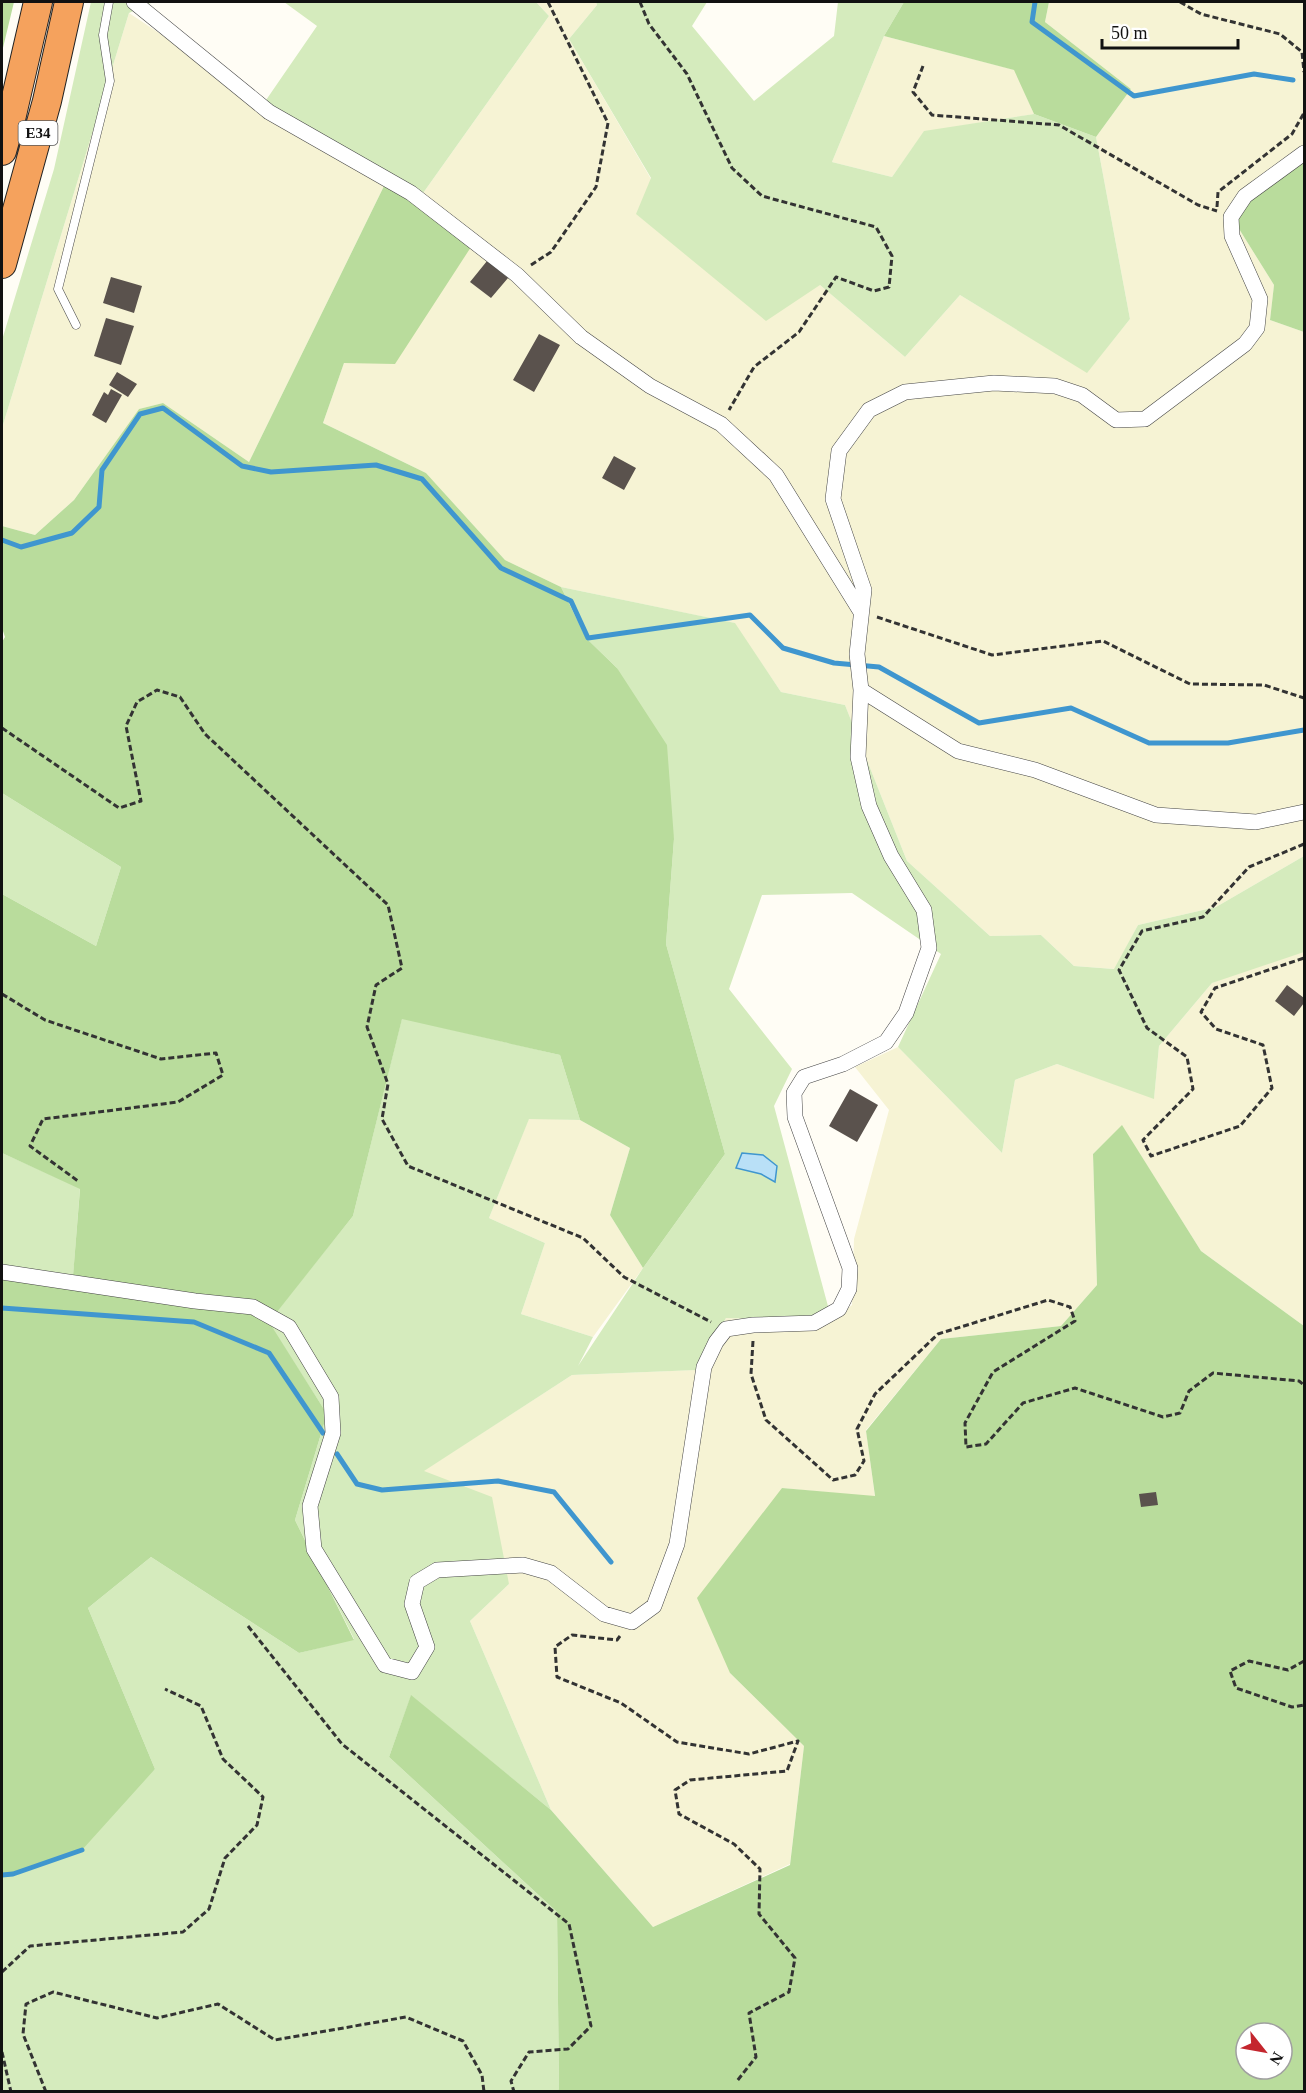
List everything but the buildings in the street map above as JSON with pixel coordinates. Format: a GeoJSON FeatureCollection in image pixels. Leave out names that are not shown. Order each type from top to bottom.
{"type":"FeatureCollection","features":[{"type":"Feature","properties":{"kind":"highway","name":"E34"},"geometry":{"type":"LineString","coordinates":[[2,151],[38,2]]}},
{"type":"Feature","properties":{"kind":"highway","name":"E34"},"geometry":{"type":"LineString","coordinates":[[2,264],[47,101],[69,2]]}},
{"type":"Feature","properties":{"kind":"street"},"geometry":{"type":"LineString","coordinates":[[134,2],[269,112],[411,193],[517,275],[581,337],[650,386],[722,424],[776,475],[861,612]]}},
{"type":"Feature","properties":{"kind":"street"},"geometry":{"type":"LineString","coordinates":[[2,1272],[195,1301],[254,1307],[289,1327],[331,1396],[333,1433],[310,1506],[314,1549],[385,1665],[412,1672],[427,1647],[412,1604],[417,1582],[437,1570],[523,1565],[551,1573],[604,1614],[632,1622],[654,1606],[676,1544],[704,1367],[716,1342],[726,1329],[753,1324],[814,1323],[839,1309],[849,1289],[850,1268],[795,1117],[794,1093],[804,1077],[843,1064],[886,1042],[906,1013],[929,948],[924,910],[891,856],[869,806],[858,757],[861,683],[857,654],[864,590],[833,499],[839,451],[869,410],[905,392],[994,383],[1055,386],[1082,395],[1116,420],[1144,419],[1245,344],[1257,328],[1260,299],[1233,236],[1231,217],[1245,196],[1305,153]]}},
{"type":"Feature","properties":{"kind":"street"},"geometry":{"type":"LineString","coordinates":[[861,683],[958,751],[1035,770],[1156,815],[1256,822],[1305,812]]}},
{"type":"Feature","properties":{"kind":"lane"},"geometry":{"type":"LineString","coordinates":[[76,325],[58,289],[110,81],[103,34],[109,2]]}},
{"type":"Feature","properties":{"kind":"path"},"geometry":{"type":"LineString","coordinates":[[517,275],[551,252],[596,187],[608,123],[548,2]]}},
{"type":"Feature","properties":{"kind":"path"},"geometry":{"type":"LineString","coordinates":[[640,2],[649,24],[687,74],[732,168],[762,196],[876,227],[892,256],[889,287],[874,291],[836,277],[799,332],[754,367],[722,424]]}},
{"type":"Feature","properties":{"kind":"path"},"geometry":{"type":"LineString","coordinates":[[1180,2],[1201,14],[1280,34],[1302,52],[1305,72]]}},
{"type":"Feature","properties":{"kind":"path"},"geometry":{"type":"LineString","coordinates":[[923,66],[913,92],[933,115],[1059,125],[1198,205],[1217,211]]}},
{"type":"Feature","properties":{"kind":"path"},"geometry":{"type":"LineString","coordinates":[[861,612],[992,655],[1103,641],[1190,684],[1264,686],[1305,698]]}},
{"type":"Feature","properties":{"kind":"path"},"geometry":{"type":"LineString","coordinates":[[2,728],[119,808],[141,801],[126,726],[137,702],[157,690],[180,697],[205,734],[388,905],[402,968],[376,985],[367,1027],[388,1084],[382,1119],[408,1166],[583,1238],[624,1277],[726,1329]]}},
{"type":"Feature","properties":{"kind":"path"},"geometry":{"type":"LineString","coordinates":[[1305,844],[1249,867],[1203,917],[1142,931],[1119,970],[1147,1028],[1187,1056],[1193,1089],[1143,1140],[1151,1156],[1240,1126],[1272,1088],[1263,1045],[1216,1029],[1201,1012],[1215,988],[1305,958]]}},
{"type":"Feature","properties":{"kind":"path"},"geometry":{"type":"LineString","coordinates":[[2,993],[45,1020],[161,1059],[216,1053],[223,1075],[178,1101],[43,1119],[30,1146],[78,1181]]}},
{"type":"Feature","properties":{"kind":"path"},"geometry":{"type":"LineString","coordinates":[[753,1324],[751,1374],[766,1420],[833,1480],[855,1475],[864,1461],[857,1429],[875,1394],[938,1334],[1048,1300],[1070,1307],[1075,1321],[993,1372],[965,1424],[966,1447],[986,1444],[1023,1403],[1075,1388],[1163,1417],[1180,1413],[1189,1391],[1213,1373],[1299,1381],[1305,1385]]}},
{"type":"Feature","properties":{"kind":"path"},"geometry":{"type":"LineString","coordinates":[[632,1622],[617,1640],[572,1635],[555,1647],[557,1677],[621,1703],[677,1742],[749,1754],[798,1741],[788,1771],[690,1780],[675,1790],[679,1814],[734,1844],[760,1869],[759,1914],[795,1958],[789,1992],[749,2013],[756,2057],[737,2081]]}},
{"type":"Feature","properties":{"kind":"path"},"geometry":{"type":"LineString","coordinates":[[248,1626],[342,1744],[569,1924],[591,2026],[568,2049],[529,2052],[511,2081],[514,2091]]}},
{"type":"Feature","properties":{"kind":"path"},"geometry":{"type":"LineString","coordinates":[[1305,1661],[1288,1670],[1249,1661],[1230,1671],[1236,1688],[1292,1707],[1305,1705]]}},
{"type":"Feature","properties":{"kind":"path"},"geometry":{"type":"LineString","coordinates":[[2,1972],[30,1946],[183,1932],[210,1910],[225,1858],[257,1825],[263,1797],[223,1759],[201,1706],[165,1689]]}},
{"type":"Feature","properties":{"kind":"path"},"geometry":{"type":"LineString","coordinates":[[46,2091],[22,2034],[26,2004],[53,1992],[157,2018],[218,2004],[275,2040],[406,2017],[463,2041],[482,2075],[484,2091]]}},
{"type":"Feature","properties":{"kind":"path"},"geometry":{"type":"LineString","coordinates":[[2,2052],[11,2091]]}},
{"type":"Feature","properties":{"kind":"shaded area"},"geometry":{"type":"Polygon","coordinates":[[[536,2],[596,2],[597,5],[569,39],[651,179],[820,285],[905,357],[960,295],[1087,372],[1130,319],[1096,137],[1131,89],[1045,22],[1049,2],[1304,2],[1304,153],[1236,224],[1274,285],[1270,320],[1304,332],[1304,856],[1216,907],[1138,925],[1115,969],[1074,966],[1041,935],[990,936],[907,861],[845,705],[781,692],[734,623],[561,587],[505,560],[426,473],[323,423],[344,363],[416,203],[549,16],[536,2]]]}},
{"type":"Feature","properties":{"kind":"shaded area"},"geometry":{"type":"Polygon","coordinates":[[[129,13],[385,184],[249,462],[163,403],[139,409],[74,500],[35,535],[2,526],[2,428],[129,13]]]}},
{"type":"Feature","properties":{"kind":"shaded area"},"geometry":{"type":"Polygon","coordinates":[[[884,36],[1015,70],[1034,114],[924,132],[892,177],[832,162],[884,36]]]}},
{"type":"Feature","properties":{"kind":"shaded area"},"geometry":{"type":"Polygon","coordinates":[[[1304,945],[1304,1326],[1201,1251],[1122,1126],[1093,1154],[1097,1285],[1061,1326],[941,1339],[866,1430],[875,1497],[782,1488],[730,1673],[804,1746],[790,1864],[653,1927],[551,1810],[470,1621],[509,1584],[423,1471],[572,1375],[696,1370],[726,1318],[832,1321],[852,1305],[854,1239],[889,1110],[855,1067],[898,1047],[1002,1153],[1015,1080],[1057,1064],[1154,1098],[1159,1046],[1212,983],[1304,945]]]}},
{"type":"Feature","properties":{"kind":"shaded area"},"geometry":{"type":"Polygon","coordinates":[[[529,1118],[580,1120],[630,1148],[610,1215],[643,1268],[593,1337],[521,1314],[545,1243],[489,1218],[529,1118]]]}},
{"type":"Feature","properties":{"kind":"green space"},"geometry":{"type":"Polygon","coordinates":[[[2,2],[14,2],[2,52],[2,2]]]}},
{"type":"Feature","properties":{"kind":"green space"},"geometry":{"type":"Polygon","coordinates":[[[91,2],[153,2],[129,13],[2,428],[2,340],[54,169],[91,2]]]}},
{"type":"Feature","properties":{"kind":"green space"},"geometry":{"type":"Polygon","coordinates":[[[284,2],[536,2],[549,16],[416,203],[264,103],[317,26],[284,2]]]}},
{"type":"Feature","properties":{"kind":"green space"},"geometry":{"type":"Polygon","coordinates":[[[596,2],[707,2],[692,26],[754,101],[834,36],[838,2],[904,2],[884,36],[832,162],[892,177],[924,131],[1034,114],[1096,137],[1130,319],[1087,373],[960,295],[905,357],[820,285],[766,321],[636,214],[651,178],[569,39],[597,5],[596,2]]]}},
{"type":"Feature","properties":{"kind":"green space"},"geometry":{"type":"Polygon","coordinates":[[[904,2],[1049,2],[1045,22],[1131,89],[1096,137],[1034,114],[1014,70],[884,36],[904,2]]]}},
{"type":"Feature","properties":{"kind":"green space"},"geometry":{"type":"Polygon","coordinates":[[[1304,153],[1304,332],[1270,320],[1274,285],[1236,224],[1248,184],[1304,153]]]}},
{"type":"Feature","properties":{"kind":"green space"},"geometry":{"type":"Polygon","coordinates":[[[385,184],[416,203],[471,247],[395,364],[344,363],[323,423],[426,473],[505,560],[561,587],[586,638],[617,668],[667,745],[674,839],[666,944],[725,1154],[643,1268],[610,1215],[630,1148],[580,1120],[560,1055],[402,1019],[353,1216],[269,1322],[327,1414],[295,1520],[354,1640],[299,1653],[151,1557],[88,1608],[155,1769],[82,1850],[13,1874],[2,1875],[2,1267],[73,1276],[80,1189],[2,1153],[2,894],[96,946],[121,867],[2,793],[2,642],[5,637],[2,628],[2,526],[35,535],[74,500],[139,409],[163,403],[249,462],[385,184]]]}},
{"type":"Feature","properties":{"kind":"green space"},"geometry":{"type":"Polygon","coordinates":[[[561,587],[735,623],[781,692],[845,705],[907,861],[990,936],[1041,935],[1074,966],[1114,969],[1138,925],[1216,907],[1304,856],[1304,952],[1212,983],[1159,1046],[1154,1099],[1057,1064],[1015,1080],[1002,1153],[898,1047],[941,954],[852,893],[762,895],[729,989],[792,1069],[774,1106],[832,1321],[726,1318],[697,1370],[572,1375],[424,1471],[492,1497],[509,1584],[470,1621],[551,1810],[411,1696],[389,1757],[557,1912],[559,2089],[557,2091],[2,2091],[2,1875],[13,1874],[155,1769],[88,1608],[151,1557],[299,1653],[354,1639],[295,1520],[327,1414],[268,1322],[353,1216],[402,1018],[560,1055],[580,1120],[529,1119],[489,1218],[545,1243],[521,1314],[593,1337],[578,1366],[643,1268],[725,1154],[666,944],[674,839],[617,668],[586,638],[561,587]]]}},
{"type":"Feature","properties":{"kind":"green space"},"geometry":{"type":"Polygon","coordinates":[[[2,793],[121,867],[96,946],[2,894],[2,793]]]}},
{"type":"Feature","properties":{"kind":"green space"},"geometry":{"type":"Polygon","coordinates":[[[1122,1125],[1201,1251],[1304,1326],[1304,2091],[557,2091],[559,2089],[557,1912],[389,1757],[411,1695],[551,1810],[653,1927],[790,1865],[804,1746],[730,1673],[697,1598],[782,1488],[875,1496],[866,1431],[941,1339],[1061,1326],[1097,1285],[1093,1154],[1122,1125]]]}},
{"type":"Feature","properties":{"kind":"green space"},"geometry":{"type":"Polygon","coordinates":[[[2,1153],[80,1188],[73,1277],[2,1267],[2,1153]]]}},
{"type":"Feature","properties":{"kind":"water"},"geometry":{"type":"Polygon","coordinates":[[[742,1153],[763,1155],[777,1166],[775,1182],[761,1174],[736,1168],[742,1153]]]}},
{"type":"Feature","properties":{"kind":"waterway"},"geometry":{"type":"LineString","coordinates":[[1035,2],[1032,22],[1134,96],[1254,74],[1293,80]]}},
{"type":"Feature","properties":{"kind":"waterway"},"geometry":{"type":"LineString","coordinates":[[2,540],[21,547],[72,533],[99,507],[102,470],[140,414],[163,408],[242,466],[271,472],[376,465],[422,479],[501,568],[571,601],[588,638],[750,615],[783,648],[834,663],[879,667],[979,723],[1071,708],[1149,743],[1228,743],[1304,730]]}},
{"type":"Feature","properties":{"kind":"waterway"},"geometry":{"type":"LineString","coordinates":[[2,1308],[194,1322],[269,1353],[323,1433]]}},
{"type":"Feature","properties":{"kind":"waterway"},"geometry":{"type":"LineString","coordinates":[[337,1454],[357,1484],[382,1490],[498,1481],[554,1492],[611,1562]]}},
{"type":"Feature","properties":{"kind":"waterway"},"geometry":{"type":"LineString","coordinates":[[2,1875],[13,1874],[82,1850]]}}]}
